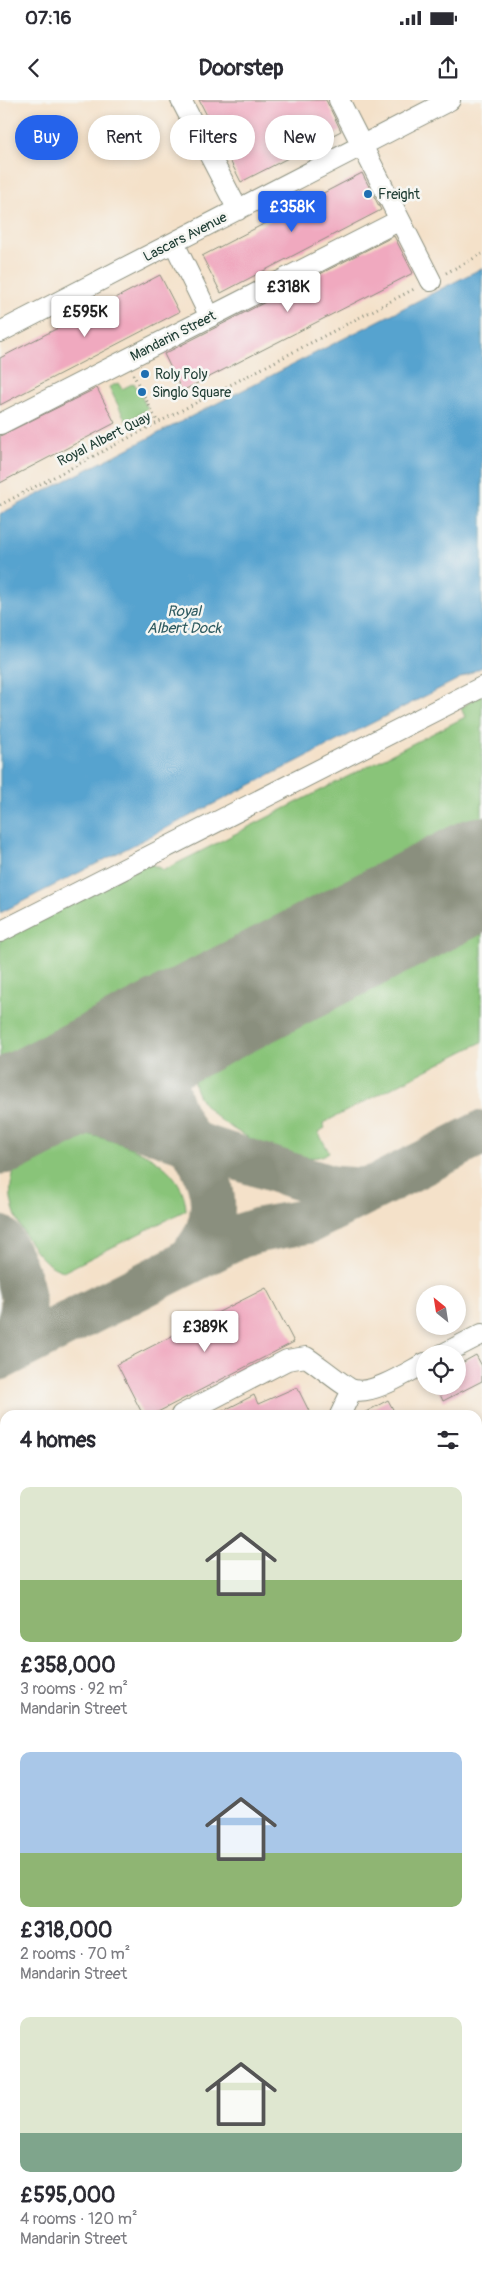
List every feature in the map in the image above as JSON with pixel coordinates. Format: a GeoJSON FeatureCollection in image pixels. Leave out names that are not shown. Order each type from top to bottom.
{"type":"FeatureCollection","features":[{"type":"Feature","properties":{"kind":"street"},"geometry":{"type":"LineString","coordinates":[[181,100],[238,210]]}},
{"type":"Feature","properties":{"kind":"street"},"geometry":{"type":"LineString","coordinates":[[338,100],[400,220],[437,278]]}},
{"type":"Feature","properties":{"kind":"street","name":"Lascars Avenue"},"geometry":{"type":"LineString","coordinates":[[0,332],[450,100]]}},
{"type":"Feature","properties":{"kind":"street","name":"Mandarin Street"},"geometry":{"type":"LineString","coordinates":[[0,424],[400,220]]}},
{"type":"Feature","properties":{"kind":"street"},"geometry":{"type":"LineString","coordinates":[[174,243],[210,317]]}},
{"type":"Feature","properties":{"kind":"street"},"geometry":{"type":"LineString","coordinates":[[0,932],[482,687]]}},
{"type":"Feature","properties":{"kind":"street"},"geometry":{"type":"LineString","coordinates":[[461,1345],[482,1334]]}},
{"type":"Feature","properties":{"kind":"street"},"geometry":{"type":"LineString","coordinates":[[191,1410],[288,1360],[298,1358],[306,1357],[352,1390],[364,1391],[377,1387],[416,1368]]}},
{"type":"Feature","properties":{"kind":"street"},"geometry":{"type":"LineString","coordinates":[[342,1410],[352,1390]]}},
{"type":"Feature","properties":{"kind":"path","name":"Royal Albert Quay"},"geometry":{"type":"LineString","coordinates":[[0,505],[482,254]]}},
{"type":"Feature","properties":{"kind":"path"},"geometry":{"type":"LineString","coordinates":[[126,360],[158,423]]}},
{"type":"Feature","properties":{"kind":"green space"},"geometry":{"type":"Polygon","coordinates":[[[118,383],[122,389],[134,383],[148,409],[126,421],[109,387],[118,383]]]}},
{"type":"Feature","properties":{"kind":"green space"},"geometry":{"type":"Polygon","coordinates":[[[482,693],[482,821],[0,1068],[0,938],[148,863],[164,870],[465,717],[461,708],[482,693]]]}},
{"type":"Feature","properties":{"kind":"green space"},"geometry":{"type":"Polygon","coordinates":[[[482,921],[482,1042],[323,1123],[325,1128],[318,1132],[328,1153],[319,1157],[302,1156],[282,1152],[259,1143],[217,1117],[202,1102],[194,1085],[196,1068],[482,921]]]}},
{"type":"Feature","properties":{"kind":"green space"},"geometry":{"type":"Polygon","coordinates":[[[72,1131],[126,1146],[160,1164],[173,1176],[182,1191],[186,1210],[65,1271],[55,1268],[46,1262],[29,1242],[13,1208],[11,1188],[17,1159],[72,1131]]]}},
{"type":"Feature","properties":{"kind":"water","name":"Royal Albert Dock"},"geometry":{"type":"Polygon","coordinates":[[[482,268],[482,667],[0,913],[0,514],[482,268]]]}},
{"type":"Feature","properties":{"kind":"building"},"geometry":{"type":"Polygon","coordinates":[[[199,100],[326,100],[333,115],[265,115],[265,160],[284,160],[241,182],[230,160],[255,160],[255,115],[207,115],[199,100]]]}},
{"type":"Feature","properties":{"kind":"building"},"geometry":{"type":"Polygon","coordinates":[[[334,117],[341,131],[334,135],[334,117]]]}},
{"type":"Feature","properties":{"kind":"building"},"geometry":{"type":"Polygon","coordinates":[[[362,173],[381,210],[221,293],[202,256],[362,173]]]}},
{"type":"Feature","properties":{"kind":"building"},"geometry":{"type":"Polygon","coordinates":[[[394,236],[413,273],[182,391],[164,354],[394,236]]]}},
{"type":"Feature","properties":{"kind":"building"},"geometry":{"type":"Polygon","coordinates":[[[160,275],[179,312],[0,405],[0,358],[160,275]]]}},
{"type":"Feature","properties":{"kind":"building"},"geometry":{"type":"Polygon","coordinates":[[[97,388],[115,423],[0,483],[0,436],[97,388]]]}},
{"type":"Feature","properties":{"kind":"building"},"geometry":{"type":"Polygon","coordinates":[[[266,1288],[294,1342],[162,1410],[140,1410],[117,1364],[266,1288]]]}},
{"type":"Feature","properties":{"kind":"building"},"geometry":{"type":"Polygon","coordinates":[[[476,1355],[482,1366],[482,1381],[466,1389],[466,1361],[476,1355]]]}},
{"type":"Feature","properties":{"kind":"building"},"geometry":{"type":"Polygon","coordinates":[[[297,1387],[308,1410],[225,1410],[254,1395],[258,1404],[297,1387]]]}},
{"type":"Feature","properties":{"kind":"building"},"geometry":{"type":"Polygon","coordinates":[[[440,1395],[455,1395],[443,1401],[440,1395]]]}},
{"type":"Feature","properties":{"kind":"building"},"geometry":{"type":"Polygon","coordinates":[[[388,1400],[393,1410],[369,1410],[388,1400]]]}},
{"type":"Feature","properties":{"kind":"taxiway"},"geometry":{"type":"LineString","coordinates":[[181,1265],[201,1245],[208,1230],[213,1201],[206,1174],[179,1123],[169,1098],[166,1072],[176,1044],[204,1014]]}},
{"type":"Feature","properties":{"kind":"taxiway"},"geometry":{"type":"LineString","coordinates":[[27,1105],[70,1104],[331,1188],[360,1190],[376,1187]]}},
{"type":"Feature","properties":{"kind":"taxiway"},"geometry":{"type":"LineString","coordinates":[[0,1358],[240,1236],[259,1230],[309,1221],[482,1133]]}},
{"type":"Feature","properties":{"kind":"taxiway"},"geometry":{"type":"LineString","coordinates":[[0,1238],[15,1270],[23,1297],[23,1310],[19,1324],[12,1338],[0,1354]]}},
{"type":"Feature","properties":{"kind":"runway"},"geometry":{"type":"LineString","coordinates":[[0,1119],[482,872]]}},
{"type":"Feature","properties":{"kind":"place","name":"Freight"},"geometry":{"type":"Point","coordinates":[368,194]}},
{"type":"Feature","properties":{"kind":"place","name":"Roly Poly"},"geometry":{"type":"Point","coordinates":[145,374]}},
{"type":"Feature","properties":{"kind":"place","name":"Singlo Square"},"geometry":{"type":"Point","coordinates":[142,392]}}]}
